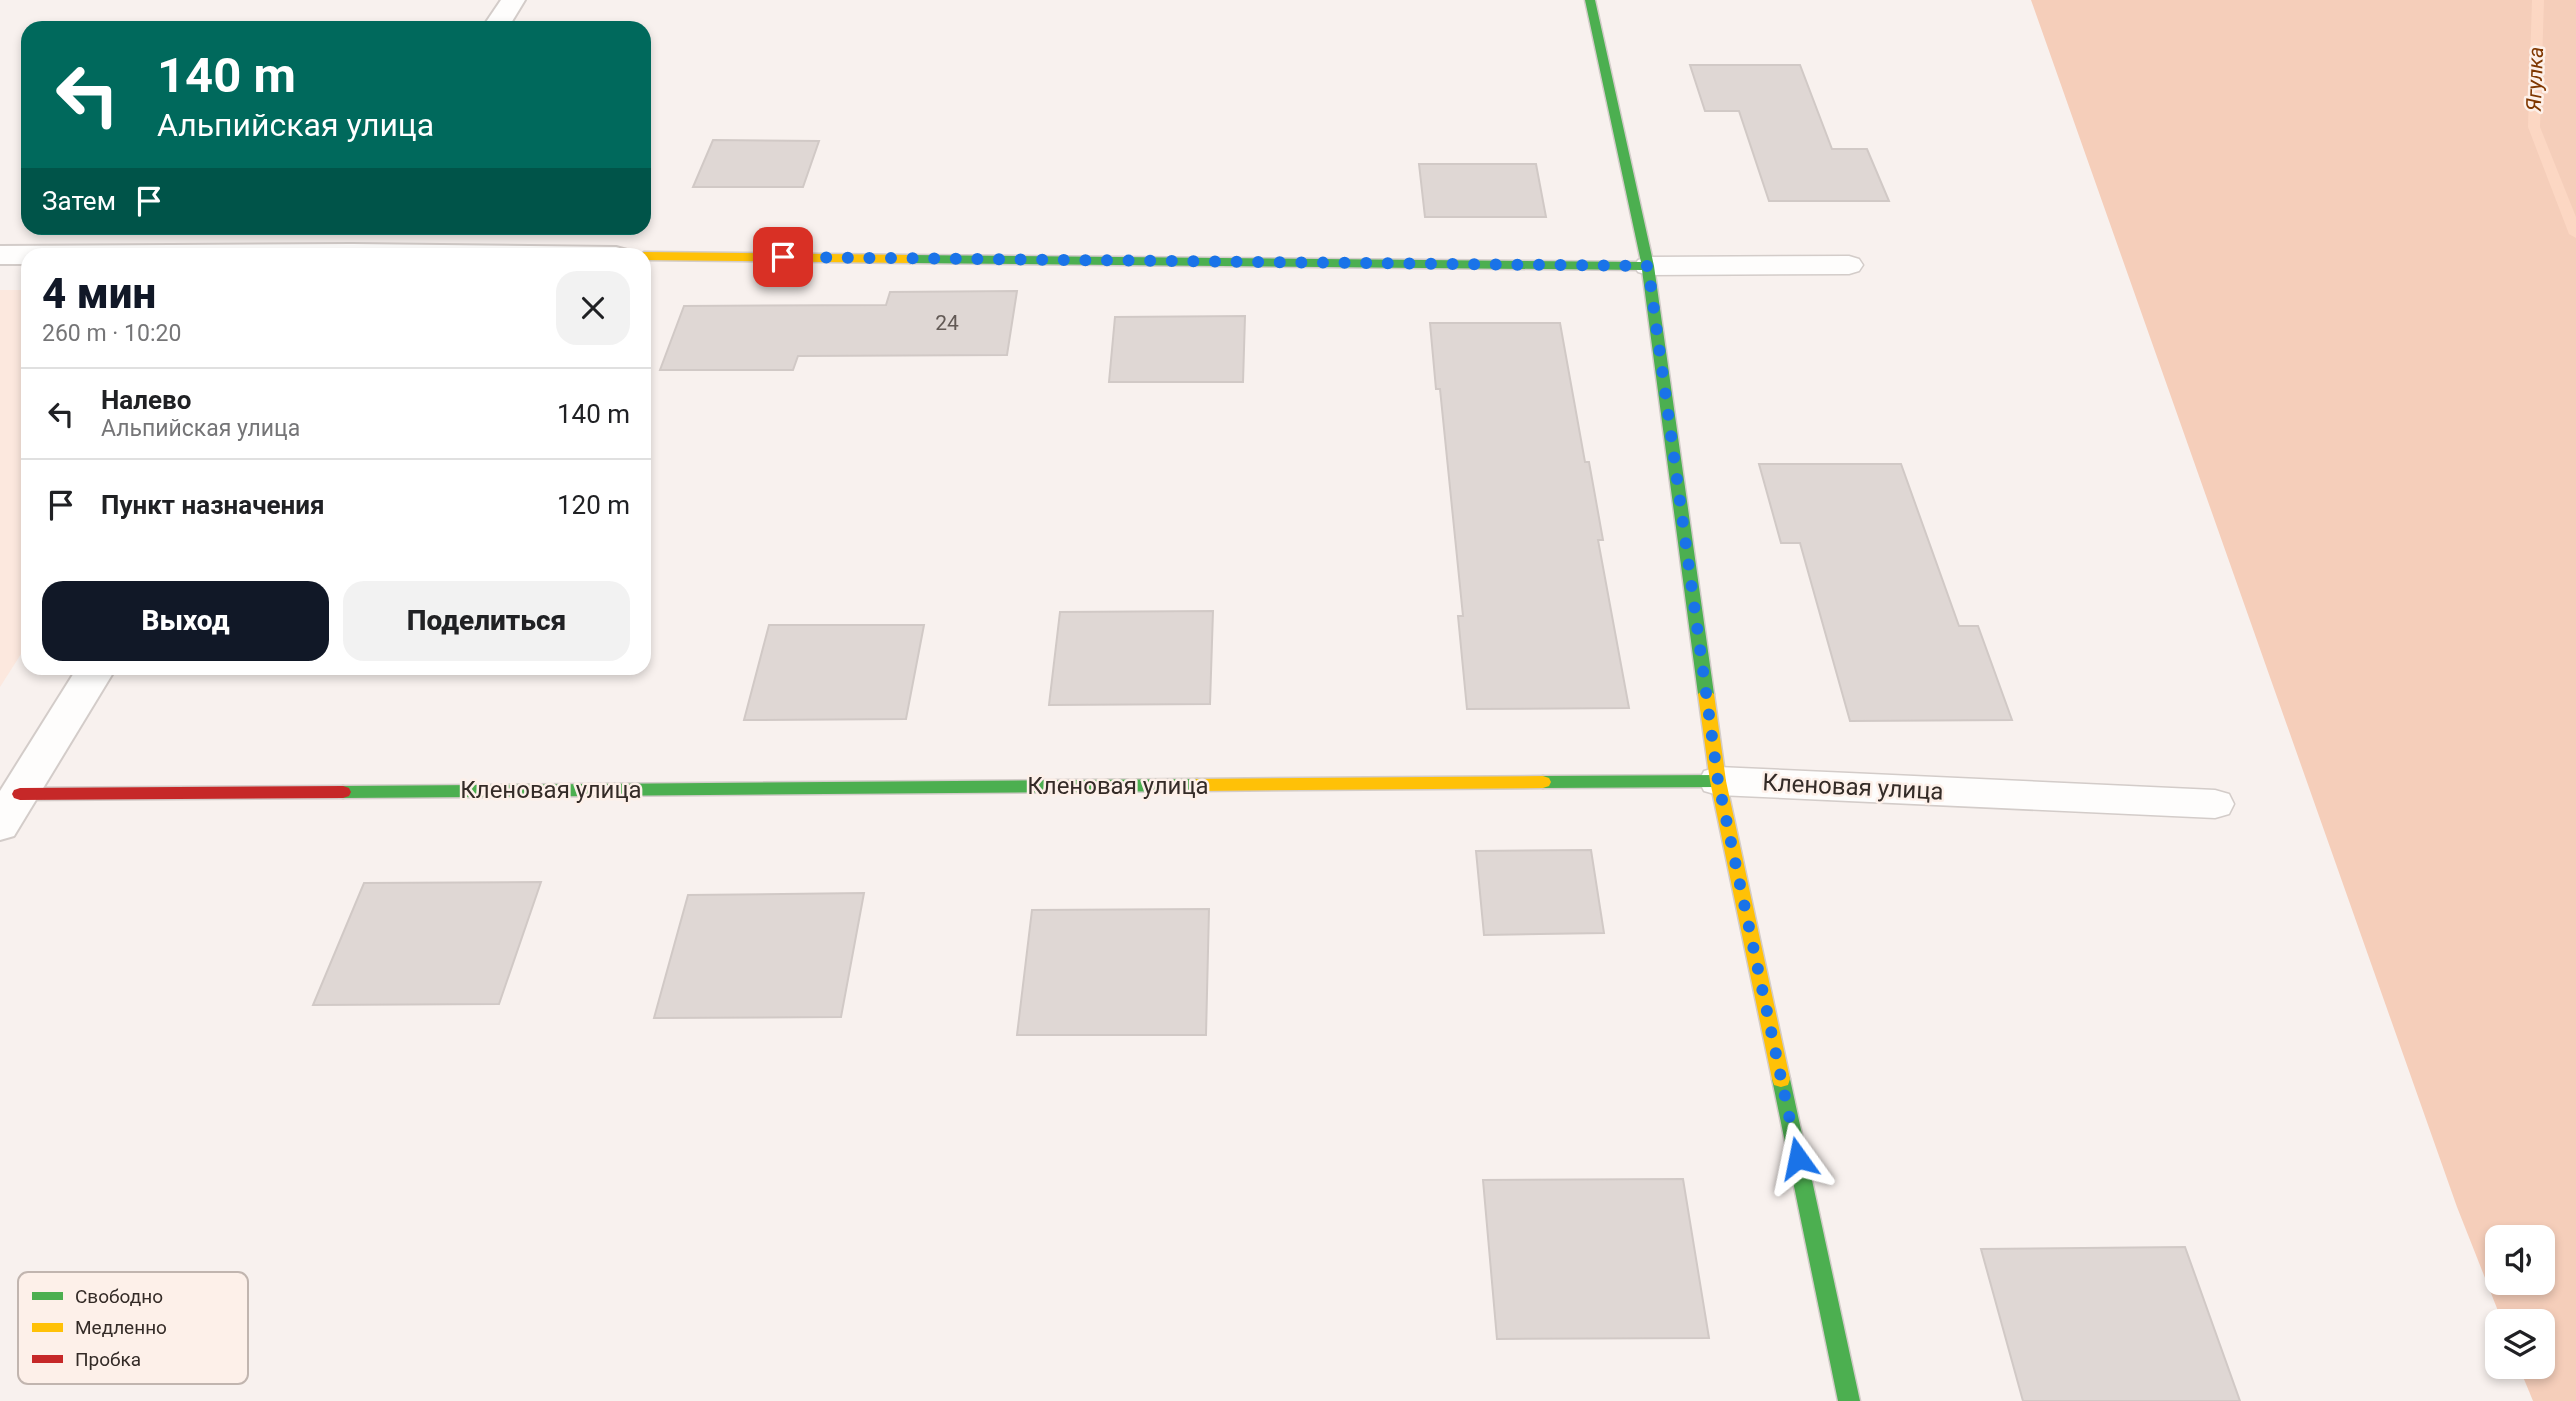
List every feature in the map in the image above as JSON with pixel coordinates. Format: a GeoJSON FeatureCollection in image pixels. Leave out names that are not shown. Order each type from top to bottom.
{"type":"FeatureCollection","features":[{"type":"Feature","properties":{"kind":"street"},"geometry":{"type":"LineString","coordinates":[[500,21],[513,0]]}},
{"type":"Feature","properties":{"kind":"street"},"geometry":{"type":"LineString","coordinates":[[1590,0],[1648,266],[1718,781],[1849,1401]]}},
{"type":"Feature","properties":{"kind":"street"},"geometry":{"type":"LineString","coordinates":[[0,256],[21,256]]}},
{"type":"Feature","properties":{"kind":"street"},"geometry":{"type":"LineString","coordinates":[[651,256],[1648,266]]}},
{"type":"Feature","properties":{"kind":"street"},"geometry":{"type":"LineString","coordinates":[[10,810],[93,675]]}},
{"type":"Feature","properties":{"kind":"street","name":"Кленовая улица"},"geometry":{"type":"LineString","coordinates":[[10,810],[1718,781]]}},
{"type":"Feature","properties":{"kind":"lane"},"geometry":{"type":"LineString","coordinates":[[1648,266],[1849,265]]}},
{"type":"Feature","properties":{"kind":"lane","name":"Кленовая улица"},"geometry":{"type":"LineString","coordinates":[[1718,781],[2215,804]]}},
{"type":"Feature","properties":{"kind":"shaded area"},"geometry":{"type":"Polygon","coordinates":[[[2031,0],[2576,0],[2576,1401],[2533,1401],[2524,1379],[2555,1379],[2555,1309],[2497,1309],[2492,1295],[2555,1295],[2555,1225],[2485,1225],[2485,1278],[2457,1207],[2031,0]]]}},
{"type":"Feature","properties":{"kind":"shaded area"},"geometry":{"type":"Polygon","coordinates":[[[0,290],[21,290],[21,654],[0,687],[0,290]]]}},
{"type":"Feature","properties":{"kind":"building"},"geometry":{"type":"Polygon","coordinates":[[[1690,65],[1800,65],[1832,149],[1867,149],[1889,201],[1769,201],[1739,111],[1705,111],[1690,65]]]}},
{"type":"Feature","properties":{"kind":"building"},"geometry":{"type":"Polygon","coordinates":[[[713,140],[819,141],[803,187],[693,187],[713,140]]]}},
{"type":"Feature","properties":{"kind":"building"},"geometry":{"type":"Polygon","coordinates":[[[1419,164],[1536,164],[1546,217],[1425,217],[1419,164]]]}},
{"type":"Feature","properties":{"kind":"building"},"geometry":{"type":"Polygon","coordinates":[[[1017,291],[1007,355],[798,356],[793,370],[660,370],[684,306],[886,305],[890,292],[1017,291]]]}},
{"type":"Feature","properties":{"kind":"building"},"geometry":{"type":"Polygon","coordinates":[[[1245,316],[1243,382],[1109,382],[1115,317],[1245,316]]]}},
{"type":"Feature","properties":{"kind":"building"},"geometry":{"type":"Polygon","coordinates":[[[1430,323],[1560,323],[1585,462],[1589,462],[1603,540],[1598,540],[1629,708],[1467,709],[1458,616],[1463,616],[1440,389],[1436,389],[1430,323]]]}},
{"type":"Feature","properties":{"kind":"building"},"geometry":{"type":"Polygon","coordinates":[[[1759,464],[1901,464],[1959,626],[1978,626],[2012,720],[1850,721],[1800,543],[1781,543],[1759,464]]]}},
{"type":"Feature","properties":{"kind":"building"},"geometry":{"type":"Polygon","coordinates":[[[1213,611],[1210,704],[1049,705],[1060,612],[1213,611]]]}},
{"type":"Feature","properties":{"kind":"building"},"geometry":{"type":"Polygon","coordinates":[[[769,625],[924,625],[906,719],[744,720],[769,625]]]}},
{"type":"Feature","properties":{"kind":"building"},"geometry":{"type":"Polygon","coordinates":[[[1591,850],[1604,933],[1484,935],[1476,851],[1591,850]]]}},
{"type":"Feature","properties":{"kind":"building"},"geometry":{"type":"Polygon","coordinates":[[[541,882],[499,1004],[313,1005],[364,883],[541,882]]]}},
{"type":"Feature","properties":{"kind":"building"},"geometry":{"type":"Polygon","coordinates":[[[864,893],[841,1017],[654,1018],[688,895],[864,893]]]}},
{"type":"Feature","properties":{"kind":"building"},"geometry":{"type":"Polygon","coordinates":[[[1209,909],[1206,1035],[1017,1035],[1032,910],[1209,909]]]}},
{"type":"Feature","properties":{"kind":"building"},"geometry":{"type":"Polygon","coordinates":[[[1683,1179],[1709,1338],[1497,1339],[1483,1180],[1683,1179]]]}},
{"type":"Feature","properties":{"kind":"building"},"geometry":{"type":"Polygon","coordinates":[[[2185,1247],[2240,1401],[2023,1401],[1981,1249],[2185,1247]]]}},
{"type":"Feature","properties":{"kind":"waterway","name":"Ягулка"},"geometry":{"type":"LineString","coordinates":[[2538,0],[2534,127],[2576,234]]}},
{"type":"Feature","properties":{"kind":"traffic: fast"},"geometry":{"type":"LineString","coordinates":[[1590,0],[1648,266],[1706,694]]}},
{"type":"Feature","properties":{"kind":"traffic: fast"},"geometry":{"type":"LineString","coordinates":[[910,259],[1648,266]]}},
{"type":"Feature","properties":{"kind":"traffic: fast"},"geometry":{"type":"LineString","coordinates":[[1543,782],[1718,781]]}},
{"type":"Feature","properties":{"kind":"traffic: fast"},"geometry":{"type":"LineString","coordinates":[[343,792],[1197,785]]}},
{"type":"Feature","properties":{"kind":"traffic: fast"},"geometry":{"type":"LineString","coordinates":[[1781,1079],[1849,1401]]}},
{"type":"Feature","properties":{"kind":"traffic: slow"},"geometry":{"type":"LineString","coordinates":[[651,256],[910,259]]}},
{"type":"Feature","properties":{"kind":"traffic: slow"},"geometry":{"type":"LineString","coordinates":[[1706,694],[1718,781],[1781,1079]]}},
{"type":"Feature","properties":{"kind":"traffic: slow"},"geometry":{"type":"LineString","coordinates":[[1197,785],[1543,782]]}},
{"type":"Feature","properties":{"kind":"traffic: jam"},"geometry":{"type":"LineString","coordinates":[[20,794],[343,792]]}},
{"type":"Feature","properties":{"kind":"route"},"geometry":{"type":"LineString","coordinates":[[783,257],[1648,266],[1718,781],[1798,1158]]}}]}
